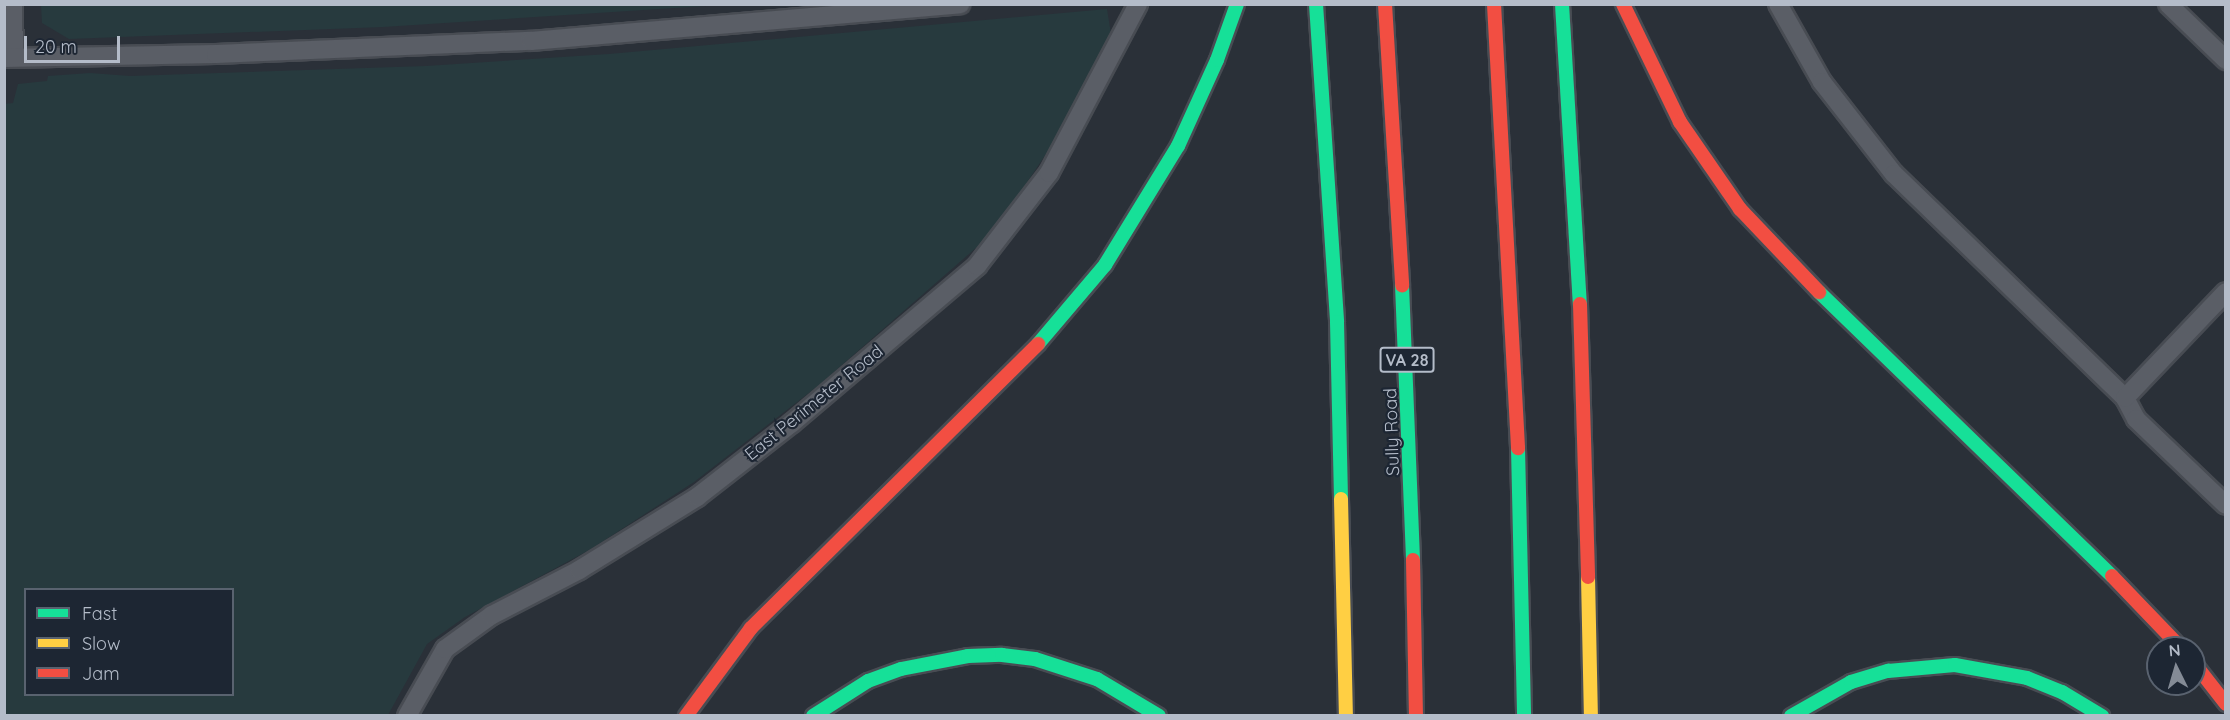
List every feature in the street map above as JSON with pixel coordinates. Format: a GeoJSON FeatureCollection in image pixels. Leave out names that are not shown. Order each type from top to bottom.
{"type":"FeatureCollection","features":[{"type":"Feature","properties":{"kind":"highway"},"geometry":{"type":"LineString","coordinates":[[686,716],[751,628],[1036,347],[1105,265],[1178,146],[1217,60],[1237,4]]}},
{"type":"Feature","properties":{"kind":"highway"},"geometry":{"type":"LineString","coordinates":[[1316,4],[1339,368],[1346,716]]}},
{"type":"Feature","properties":{"kind":"highway","name":"Sully Road"},"geometry":{"type":"LineString","coordinates":[[1385,4],[1410,418],[1416,716]]}},
{"type":"Feature","properties":{"kind":"highway"},"geometry":{"type":"LineString","coordinates":[[1494,4],[1520,480],[1524,716]]}},
{"type":"Feature","properties":{"kind":"highway"},"geometry":{"type":"LineString","coordinates":[[1562,4],[1583,359],[1591,716]]}},
{"type":"Feature","properties":{"kind":"highway"},"geometry":{"type":"LineString","coordinates":[[1623,4],[1680,122],[1740,209],[1784,258],[2071,534],[2169,636]]}},
{"type":"Feature","properties":{"kind":"highway"},"geometry":{"type":"LineString","coordinates":[[813,716],[867,681],[901,669],[968,656],[1035,659],[1097,679],[1159,716]]}},
{"type":"Feature","properties":{"kind":"highway"},"geometry":{"type":"LineString","coordinates":[[1791,716],[1851,682],[1888,671],[1934,665],[1990,670],[2027,678],[2062,692],[2102,716]]}},
{"type":"Feature","properties":{"kind":"highway"},"geometry":{"type":"LineString","coordinates":[[2206,678],[2226,704]]}},
{"type":"Feature","properties":{"kind":"lane"},"geometry":{"type":"LineString","coordinates":[[14,4],[9,58],[227,54],[531,41],[960,4]]}},
{"type":"Feature","properties":{"kind":"lane","name":"East Perimeter Road"},"geometry":{"type":"LineString","coordinates":[[407,716],[445,649],[492,615],[579,570],[697,497],[851,374],[977,266],[1049,173],[1138,4]]}},
{"type":"Feature","properties":{"kind":"lane"},"geometry":{"type":"LineString","coordinates":[[1778,4],[1822,82],[1894,174],[2126,398],[2136,419],[2226,505]]}},
{"type":"Feature","properties":{"kind":"lane"},"geometry":{"type":"LineString","coordinates":[[2168,4],[2226,60]]}},
{"type":"Feature","properties":{"kind":"lane"},"geometry":{"type":"LineString","coordinates":[[2126,398],[2226,292]]}},
{"type":"Feature","properties":{"kind":"green space"},"geometry":{"type":"Polygon","coordinates":[[[41,4],[721,5],[383,27],[69,39],[42,23],[41,4]]]}},
{"type":"Feature","properties":{"kind":"green space"},"geometry":{"type":"Polygon","coordinates":[[[1107,9],[1111,34],[1060,133],[993,233],[819,385],[694,482],[591,549],[465,617],[427,644],[388,715],[5,715],[4,104],[13,103],[18,84],[47,81],[48,76],[90,73],[130,76],[426,66],[609,54],[1107,9]]]}},
{"type":"Feature","properties":{"kind":"traffic: fast"},"geometry":{"type":"LineString","coordinates":[[1038,344],[1105,265],[1178,146],[1217,60],[1237,4]]}},
{"type":"Feature","properties":{"kind":"traffic: fast"},"geometry":{"type":"LineString","coordinates":[[1316,4],[1337,322],[1341,499]]}},
{"type":"Feature","properties":{"kind":"traffic: fast"},"geometry":{"type":"LineString","coordinates":[[1562,4],[1580,304]]}},
{"type":"Feature","properties":{"kind":"traffic: fast"},"geometry":{"type":"LineString","coordinates":[[1402,285],[1413,560]]}},
{"type":"Feature","properties":{"kind":"traffic: fast"},"geometry":{"type":"LineString","coordinates":[[1819,292],[2112,576]]}},
{"type":"Feature","properties":{"kind":"traffic: fast"},"geometry":{"type":"LineString","coordinates":[[1518,448],[1524,716]]}},
{"type":"Feature","properties":{"kind":"traffic: fast"},"geometry":{"type":"LineString","coordinates":[[813,716],[868,681],[901,669],[968,656],[1002,655],[1035,659],[1097,679],[1159,716]]}},
{"type":"Feature","properties":{"kind":"traffic: fast"},"geometry":{"type":"LineString","coordinates":[[1791,716],[1851,682],[1888,671],[1955,665],[2027,678],[2062,692],[2102,716]]}},
{"type":"Feature","properties":{"kind":"traffic: slow"},"geometry":{"type":"LineString","coordinates":[[1341,499],[1346,716]]}},
{"type":"Feature","properties":{"kind":"traffic: slow"},"geometry":{"type":"LineString","coordinates":[[1588,577],[1591,716]]}},
{"type":"Feature","properties":{"kind":"traffic: jam"},"geometry":{"type":"LineString","coordinates":[[1385,4],[1402,285]]}},
{"type":"Feature","properties":{"kind":"traffic: jam"},"geometry":{"type":"LineString","coordinates":[[1494,4],[1518,448]]}},
{"type":"Feature","properties":{"kind":"traffic: jam"},"geometry":{"type":"LineString","coordinates":[[1623,4],[1680,122],[1740,209],[1819,292]]}},
{"type":"Feature","properties":{"kind":"traffic: jam"},"geometry":{"type":"LineString","coordinates":[[1580,304],[1588,577]]}},
{"type":"Feature","properties":{"kind":"traffic: jam"},"geometry":{"type":"LineString","coordinates":[[686,716],[751,628],[1038,344]]}},
{"type":"Feature","properties":{"kind":"traffic: jam"},"geometry":{"type":"LineString","coordinates":[[1413,560],[1416,716]]}},
{"type":"Feature","properties":{"kind":"traffic: jam"},"geometry":{"type":"LineString","coordinates":[[2112,576],[2170,636]]}},
{"type":"Feature","properties":{"kind":"traffic: jam"},"geometry":{"type":"LineString","coordinates":[[2206,678],[2226,704]]}}]}
